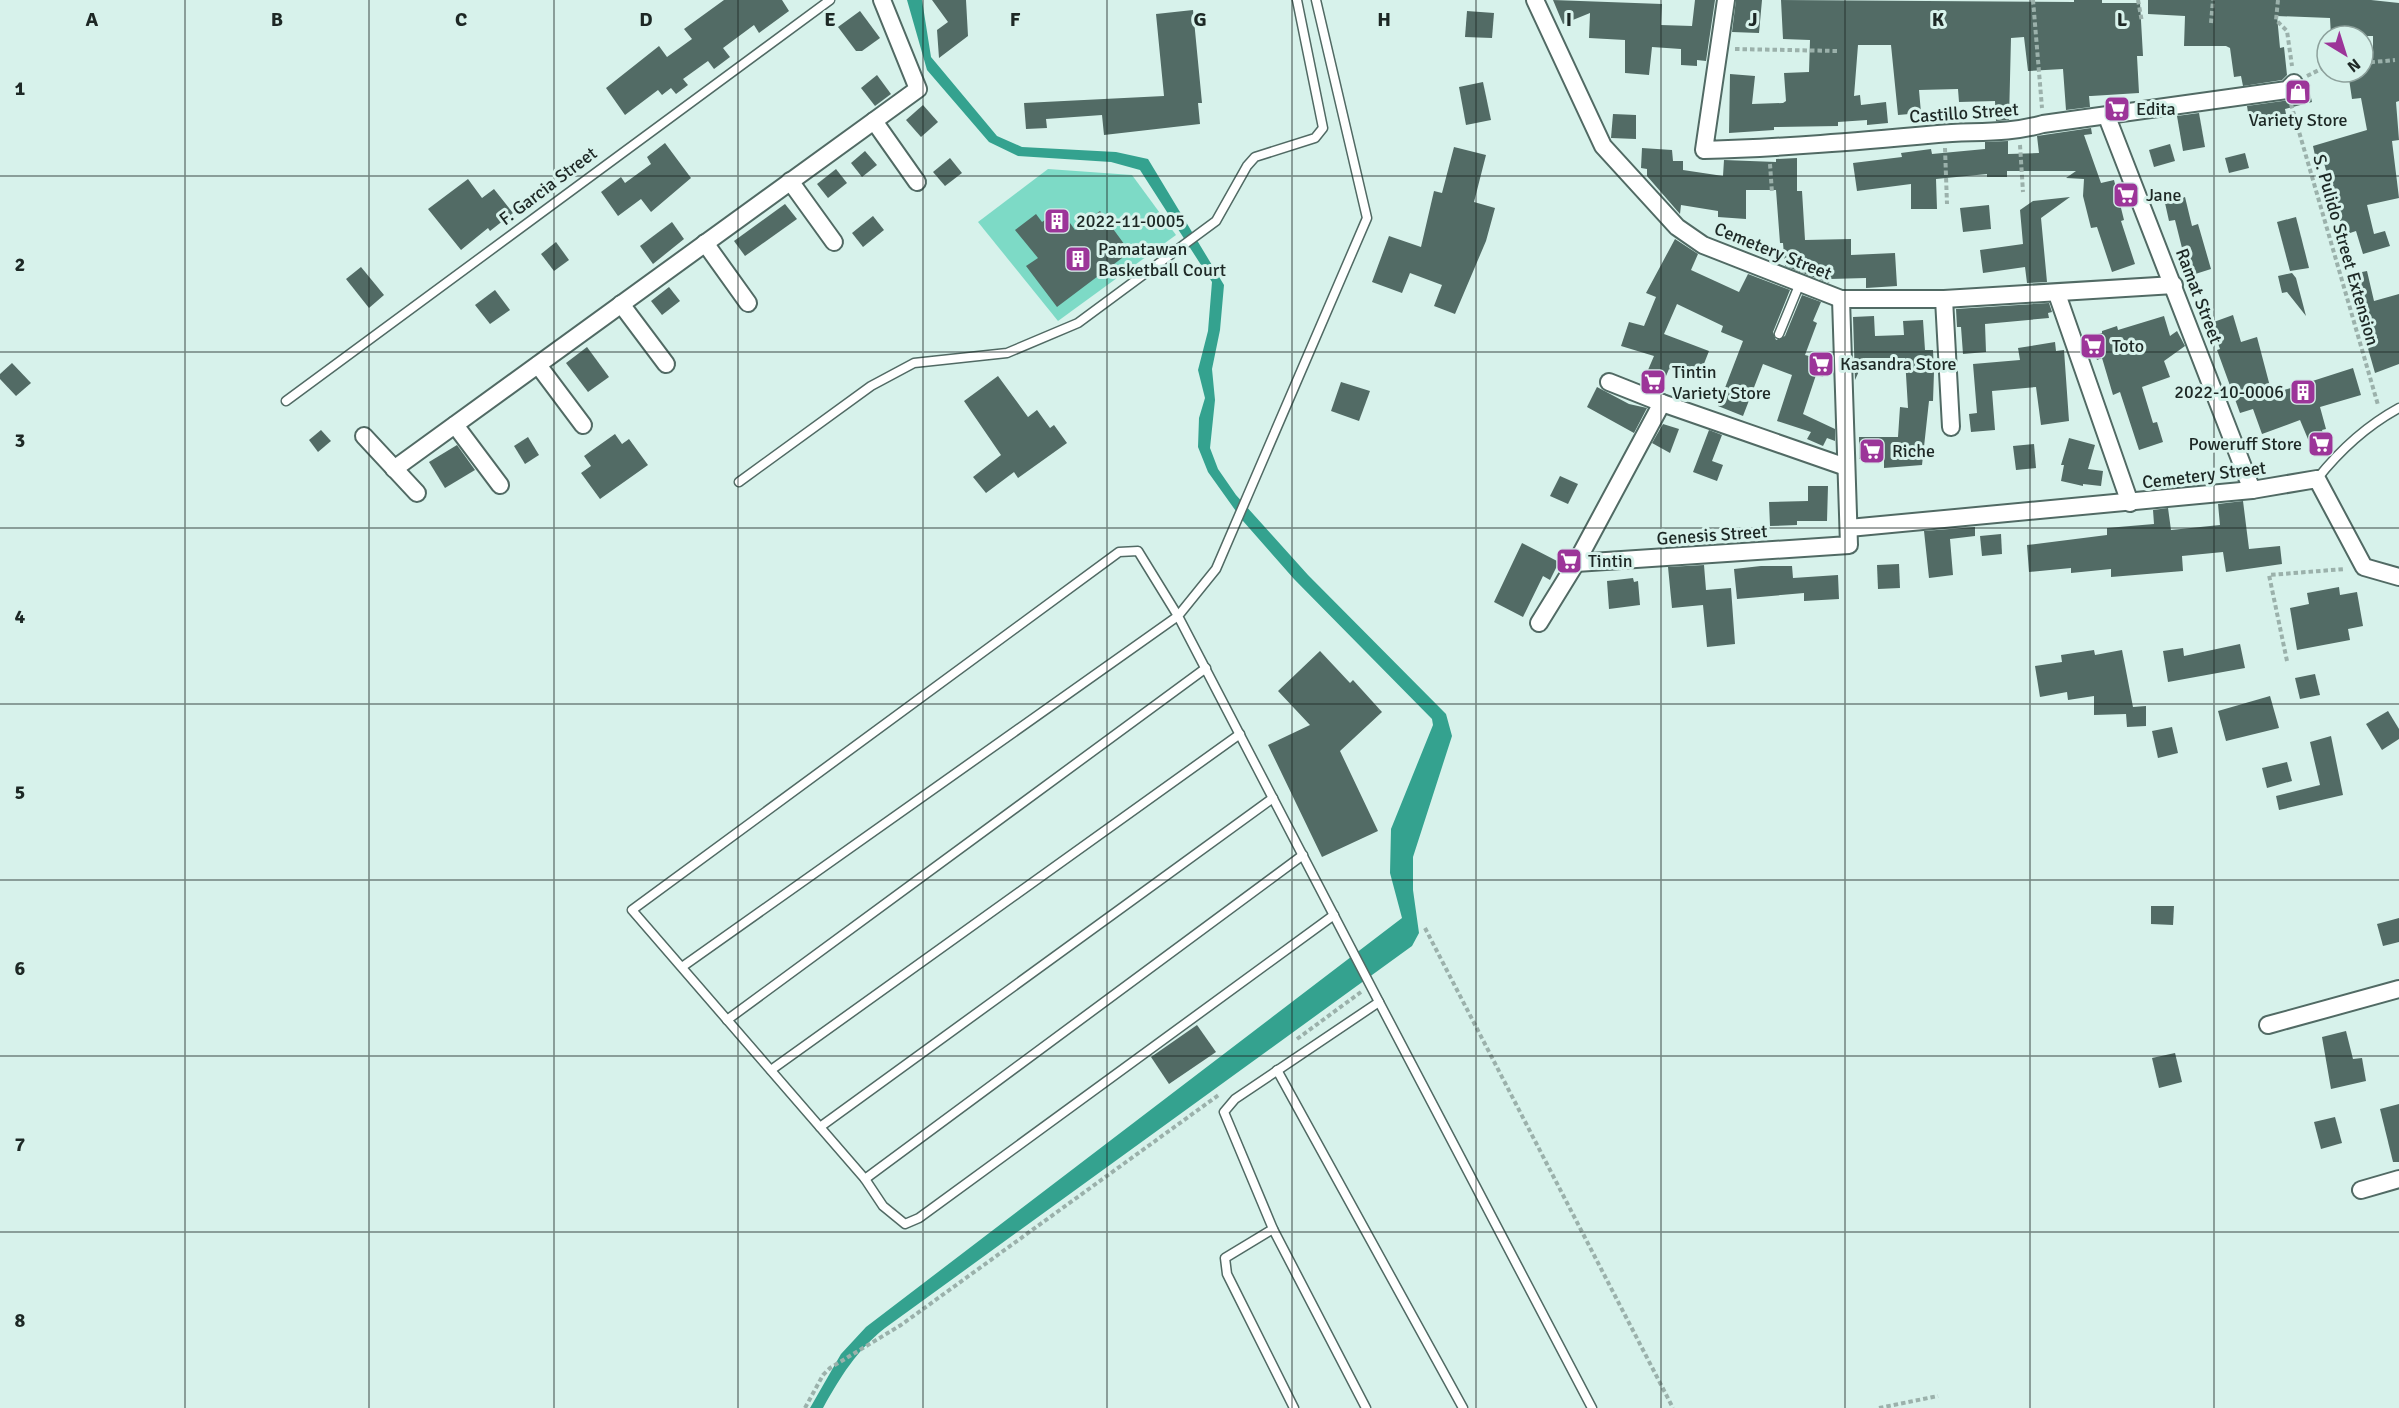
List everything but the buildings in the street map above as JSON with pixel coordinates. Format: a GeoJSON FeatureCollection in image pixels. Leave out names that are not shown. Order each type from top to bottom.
{"type":"FeatureCollection","features":[{"type":"Feature","properties":{"kind":"street"},"geometry":{"type":"LineString","coordinates":[[394,469],[918,89],[882,0]]}},
{"type":"Feature","properties":{"kind":"street","name":"Cemetery Street"},"geometry":{"type":"LineString","coordinates":[[1535,0],[1603,146],[1677,227],[1703,245],[1841,299],[1944,299],[2057,294],[2175,285]]}},
{"type":"Feature","properties":{"kind":"street"},"geometry":{"type":"LineString","coordinates":[[1719,49],[1726,0]]}},
{"type":"Feature","properties":{"kind":"street","name":"Castillo Street"},"geometry":{"type":"LineString","coordinates":[[1719,49],[1704,150],[1769,149],[2019,130],[2043,124],[2107,117],[2290,86]]}},
{"type":"Feature","properties":{"kind":"street","name":"Ramat Street"},"geometry":{"type":"LineString","coordinates":[[2107,117],[2175,285],[2252,490]]}},
{"type":"Feature","properties":{"kind":"street"},"geometry":{"type":"LineString","coordinates":[[874,121],[917,182]]}},
{"type":"Feature","properties":{"kind":"street"},"geometry":{"type":"LineString","coordinates":[[790,181],[834,242]]}},
{"type":"Feature","properties":{"kind":"street"},"geometry":{"type":"LineString","coordinates":[[705,243],[748,303]]}},
{"type":"Feature","properties":{"kind":"street","name":"Cemetery Street"},"geometry":{"type":"LineString","coordinates":[[2057,294],[2130,503]]}},
{"type":"Feature","properties":{"kind":"street","name":"Cemetery Street"},"geometry":{"type":"LineString","coordinates":[[1841,299],[1849,545]]}},
{"type":"Feature","properties":{"kind":"street"},"geometry":{"type":"LineString","coordinates":[[1944,299],[1951,427]]}},
{"type":"Feature","properties":{"kind":"street"},"geometry":{"type":"LineString","coordinates":[[621,304],[666,364]]}},
{"type":"Feature","properties":{"kind":"street"},"geometry":{"type":"LineString","coordinates":[[538,365],[583,425]]}},
{"type":"Feature","properties":{"kind":"street"},"geometry":{"type":"LineString","coordinates":[[1609,382],[1662,403],[1846,467]]}},
{"type":"Feature","properties":{"kind":"street"},"geometry":{"type":"LineString","coordinates":[[1539,623],[1576,563],[1662,403]]}},
{"type":"Feature","properties":{"kind":"street"},"geometry":{"type":"LineString","coordinates":[[455,424],[500,485]]}},
{"type":"Feature","properties":{"kind":"street"},"geometry":{"type":"LineString","coordinates":[[364,436],[417,493]]}},
{"type":"Feature","properties":{"kind":"street"},"geometry":{"type":"LineString","coordinates":[[2317,479],[2364,567],[2399,578]]}},
{"type":"Feature","properties":{"kind":"street","name":"Cemetery Street"},"geometry":{"type":"LineString","coordinates":[[1849,528],[2130,503],[2252,490],[2317,479]]}},
{"type":"Feature","properties":{"kind":"street","name":"Genesis Street"},"geometry":{"type":"LineString","coordinates":[[1576,563],[1849,545]]}},
{"type":"Feature","properties":{"kind":"street"},"geometry":{"type":"LineString","coordinates":[[2268,1025],[2399,989]]}},
{"type":"Feature","properties":{"kind":"street"},"geometry":{"type":"LineString","coordinates":[[2361,1190],[2399,1179]]}},
{"type":"Feature","properties":{"kind":"lane","name":"F. Garcia Street"},"geometry":{"type":"LineString","coordinates":[[286,401],[830,0]]}},
{"type":"Feature","properties":{"kind":"lane"},"geometry":{"type":"LineString","coordinates":[[739,482],[871,386],[914,363],[1007,353],[1078,323],[1216,221],[1247,166],[1255,157],[1316,138],[1323,128],[1297,0]]}},
{"type":"Feature","properties":{"kind":"lane"},"geometry":{"type":"LineString","coordinates":[[681,967],[1178,616],[1216,569],[1367,218],[1316,0]]}},
{"type":"Feature","properties":{"kind":"lane"},"geometry":{"type":"LineString","coordinates":[[1779,334],[1800,283]]}},
{"type":"Feature","properties":{"kind":"lane"},"geometry":{"type":"LineString","coordinates":[[2317,479],[2340,451],[2381,418],[2399,408]]}},
{"type":"Feature","properties":{"kind":"lane"},"geometry":{"type":"LineString","coordinates":[[1334,915],[919,1218],[905,1224],[884,1206],[865,1179],[632,910],[1119,552],[1138,551],[1178,616],[1206,668],[1592,1408]]}},
{"type":"Feature","properties":{"kind":"lane"},"geometry":{"type":"LineString","coordinates":[[727,1020],[1206,668]]}},
{"type":"Feature","properties":{"kind":"lane"},"geometry":{"type":"LineString","coordinates":[[771,1070],[1240,734]]}},
{"type":"Feature","properties":{"kind":"lane"},"geometry":{"type":"LineString","coordinates":[[820,1127],[1273,798]]}},
{"type":"Feature","properties":{"kind":"lane"},"geometry":{"type":"LineString","coordinates":[[865,1179],[1303,855]]}},
{"type":"Feature","properties":{"kind":"lane"},"geometry":{"type":"LineString","coordinates":[[1366,1408],[1273,1229],[1224,1112],[1234,1099],[1379,1002]]}},
{"type":"Feature","properties":{"kind":"lane"},"geometry":{"type":"LineString","coordinates":[[1277,1070],[1463,1408]]}},
{"type":"Feature","properties":{"kind":"lane"},"geometry":{"type":"LineString","coordinates":[[1273,1229],[1225,1258],[1227,1274],[1294,1408]]}},
{"type":"Feature","properties":{"kind":"path"},"geometry":{"type":"LineString","coordinates":[[2033,0],[2043,124]]}},
{"type":"Feature","properties":{"kind":"path"},"geometry":{"type":"LineString","coordinates":[[2139,0],[2142,22]]}},
{"type":"Feature","properties":{"kind":"path"},"geometry":{"type":"LineString","coordinates":[[2211,23],[2213,0]]}},
{"type":"Feature","properties":{"kind":"path","name":"S. Pulido Street Extension"},"geometry":{"type":"LineString","coordinates":[[2278,0],[2276,20],[2287,31],[2290,86],[2381,418]]}},
{"type":"Feature","properties":{"kind":"path"},"geometry":{"type":"LineString","coordinates":[[1719,49],[1838,51]]}},
{"type":"Feature","properties":{"kind":"path"},"geometry":{"type":"LineString","coordinates":[[2375,62],[2395,60]]}},
{"type":"Feature","properties":{"kind":"path"},"geometry":{"type":"LineString","coordinates":[[2019,130],[2023,192]]}},
{"type":"Feature","properties":{"kind":"path"},"geometry":{"type":"LineString","coordinates":[[1945,134],[1947,204]]}},
{"type":"Feature","properties":{"kind":"path"},"geometry":{"type":"LineString","coordinates":[[1769,149],[1772,194]]}},
{"type":"Feature","properties":{"kind":"path"},"geometry":{"type":"LineString","coordinates":[[2287,661],[2269,575],[2364,567]]}},
{"type":"Feature","properties":{"kind":"path"},"geometry":{"type":"LineString","coordinates":[[1425,928],[1672,1408]]}},
{"type":"Feature","properties":{"kind":"path"},"geometry":{"type":"LineString","coordinates":[[1294,1041],[1370,984]]}},
{"type":"Feature","properties":{"kind":"path"},"geometry":{"type":"LineString","coordinates":[[805,1408],[830,1368],[862,1350],[1227,1089]]}},
{"type":"Feature","properties":{"kind":"path"},"geometry":{"type":"LineString","coordinates":[[1879,1408],[1938,1396]]}},
{"type":"Feature","properties":{"kind":"shaded area"},"geometry":{"type":"Polygon","coordinates":[[[907,0],[922,0],[931,57],[997,136],[1022,147],[1116,152],[1148,159],[1224,285],[1220,330],[1212,369],[1215,400],[1210,448],[1218,469],[1236,495],[1308,575],[1446,714],[1452,736],[1413,857],[1413,890],[1419,933],[1412,946],[885,1328],[850,1365],[823,1408],[810,1408],[841,1354],[866,1327],[1402,918],[1390,873],[1391,829],[1433,725],[1432,719],[1294,579],[1243,521],[1208,472],[1198,447],[1199,418],[1205,398],[1198,370],[1208,331],[1212,282],[1140,170],[1111,162],[1018,156],[989,142],[927,70],[907,0]]]}},
{"type":"Feature","properties":{"kind":"shaded area"},"geometry":{"type":"Polygon","coordinates":[[[1048,169],[1132,175],[1176,235],[1058,321],[978,222],[1048,169]]]}},
{"type":"Feature","properties":{"kind":"place","name":"Variety Store"},"geometry":{"type":"Point","coordinates":[2298,92]}},
{"type":"Feature","properties":{"kind":"place","name":"Edita"},"geometry":{"type":"Point","coordinates":[2117,109]}},
{"type":"Feature","properties":{"kind":"place","name":"Jane"},"geometry":{"type":"Point","coordinates":[2126,195]}},
{"type":"Feature","properties":{"kind":"place","name":"2022-11-0005"},"geometry":{"type":"Point","coordinates":[1057,221]}},
{"type":"Feature","properties":{"kind":"place","name":"Pamatawan Basketball Court"},"geometry":{"type":"Point","coordinates":[1078,259]}},
{"type":"Feature","properties":{"kind":"place","name":"Toto"},"geometry":{"type":"Point","coordinates":[2093,346]}},
{"type":"Feature","properties":{"kind":"place","name":"Kasandra Store"},"geometry":{"type":"Point","coordinates":[1821,364]}},
{"type":"Feature","properties":{"kind":"place","name":"Tintin Variety Store"},"geometry":{"type":"Point","coordinates":[1653,382]}},
{"type":"Feature","properties":{"kind":"place","name":"2022-10-0006"},"geometry":{"type":"Point","coordinates":[2303,392]}},
{"type":"Feature","properties":{"kind":"place","name":"Poweruff Store"},"geometry":{"type":"Point","coordinates":[2321,444]}},
{"type":"Feature","properties":{"kind":"place","name":"Riche"},"geometry":{"type":"Point","coordinates":[1872,451]}},
{"type":"Feature","properties":{"kind":"place","name":"Tintin"},"geometry":{"type":"Point","coordinates":[1569,561]}}]}
